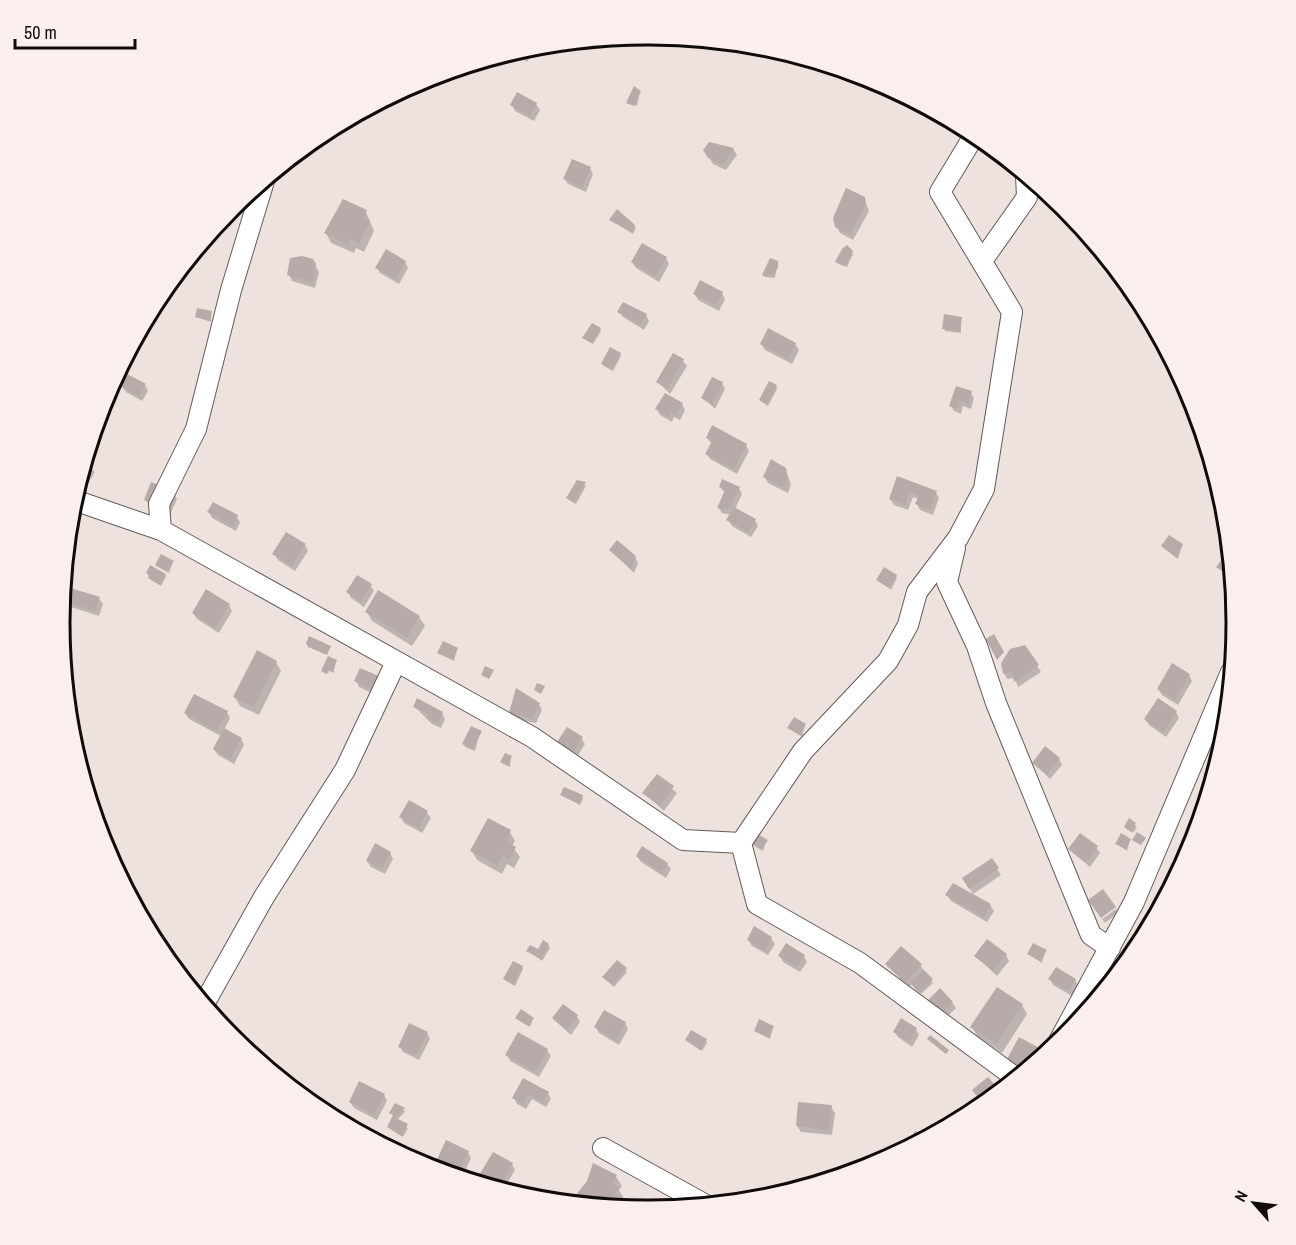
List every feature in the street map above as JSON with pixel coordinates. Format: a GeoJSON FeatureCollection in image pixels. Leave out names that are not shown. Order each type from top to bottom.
{"type":"FeatureCollection","features":[{"type":"Feature","properties":{"kind":"street"},"geometry":{"type":"LineString","coordinates":[[970,143],[940,192],[1012,312],[984,489],[958,538],[917,592],[908,625],[888,660],[803,751],[741,843],[757,904],[860,963],[1009,1073]]}},
{"type":"Feature","properties":{"kind":"street"},"geometry":{"type":"LineString","coordinates":[[982,261],[1027,197],[1026,186]]}},
{"type":"Feature","properties":{"kind":"street"},"geometry":{"type":"LineString","coordinates":[[161,530],[159,504],[195,429],[231,290],[260,195]]}},
{"type":"Feature","properties":{"kind":"street"},"geometry":{"type":"LineString","coordinates":[[83,503],[161,530],[532,737],[683,840],[741,843]]}},
{"type":"Feature","properties":{"kind":"street"},"geometry":{"type":"LineString","coordinates":[[958,538],[947,582],[977,646],[996,703],[1091,935],[1110,948]]}},
{"type":"Feature","properties":{"kind":"street"},"geometry":{"type":"LineString","coordinates":[[208,996],[264,897],[345,770],[396,662]]}},
{"type":"Feature","properties":{"kind":"street"},"geometry":{"type":"LineString","coordinates":[[1106,973],[1110,948],[1134,902],[1221,695]]}},
{"type":"Feature","properties":{"kind":"street"},"geometry":{"type":"LineString","coordinates":[[603,1148],[694,1198]]}},
{"type":"Feature","properties":{"kind":"building"},"geometry":{"type":"Polygon","coordinates":[[[634,86],[641,91],[634,106],[626,103],[634,86]]]}},
{"type":"Feature","properties":{"kind":"building"},"geometry":{"type":"Polygon","coordinates":[[[517,92],[537,103],[530,116],[510,105],[517,92]]]}},
{"type":"Feature","properties":{"kind":"building"},"geometry":{"type":"Polygon","coordinates":[[[709,142],[734,148],[723,165],[708,158],[703,150],[709,142]]]}},
{"type":"Feature","properties":{"kind":"building"},"geometry":{"type":"Polygon","coordinates":[[[572,159],[591,167],[583,187],[563,179],[572,159]]]}},
{"type":"Feature","properties":{"kind":"building"},"geometry":{"type":"Polygon","coordinates":[[[846,188],[865,197],[866,204],[850,235],[835,227],[833,218],[846,188]]]}},
{"type":"Feature","properties":{"kind":"building"},"geometry":{"type":"Polygon","coordinates":[[[343,199],[367,210],[364,218],[370,220],[359,243],[351,239],[348,245],[324,233],[343,199]]]}},
{"type":"Feature","properties":{"kind":"building"},"geometry":{"type":"Polygon","coordinates":[[[617,209],[635,225],[631,232],[609,220],[617,209]]]}},
{"type":"Feature","properties":{"kind":"building"},"geometry":{"type":"Polygon","coordinates":[[[642,243],[667,257],[655,277],[631,262],[642,243]]]}},
{"type":"Feature","properties":{"kind":"building"},"geometry":{"type":"Polygon","coordinates":[[[847,245],[853,251],[845,266],[835,262],[847,245]]]}},
{"type":"Feature","properties":{"kind":"building"},"geometry":{"type":"Polygon","coordinates":[[[386,249],[406,261],[395,279],[375,268],[386,249]]]}},
{"type":"Feature","properties":{"kind":"building"},"geometry":{"type":"Polygon","coordinates":[[[302,256],[313,259],[316,264],[313,283],[287,275],[290,258],[302,256]]]}},
{"type":"Feature","properties":{"kind":"building"},"geometry":{"type":"Polygon","coordinates":[[[770,258],[778,261],[778,267],[774,276],[768,274],[767,277],[762,275],[770,258]]]}},
{"type":"Feature","properties":{"kind":"building"},"geometry":{"type":"Polygon","coordinates":[[[700,280],[723,292],[716,306],[693,294],[700,280]]]}},
{"type":"Feature","properties":{"kind":"building"},"geometry":{"type":"Polygon","coordinates":[[[623,302],[647,314],[640,325],[617,312],[623,302]]]}},
{"type":"Feature","properties":{"kind":"building"},"geometry":{"type":"Polygon","coordinates":[[[197,308],[212,311],[210,321],[195,317],[197,308]]]}},
{"type":"Feature","properties":{"kind":"building"},"geometry":{"type":"Polygon","coordinates":[[[944,314],[962,317],[960,331],[942,329],[944,314]]]}},
{"type":"Feature","properties":{"kind":"building"},"geometry":{"type":"Polygon","coordinates":[[[592,323],[601,328],[592,343],[582,338],[592,323]]]}},
{"type":"Feature","properties":{"kind":"building"},"geometry":{"type":"Polygon","coordinates":[[[768,328],[796,343],[788,359],[760,344],[768,328]]]}},
{"type":"Feature","properties":{"kind":"building"},"geometry":{"type":"Polygon","coordinates":[[[610,347],[621,353],[612,369],[601,364],[610,347]]]}},
{"type":"Feature","properties":{"kind":"building"},"geometry":{"type":"Polygon","coordinates":[[[673,353],[684,359],[667,389],[656,382],[673,353]]]}},
{"type":"Feature","properties":{"kind":"building"},"geometry":{"type":"Polygon","coordinates":[[[127,374],[146,384],[139,396],[121,387],[127,374]]]}},
{"type":"Feature","properties":{"kind":"building"},"geometry":{"type":"Polygon","coordinates":[[[712,377],[723,382],[712,405],[701,398],[712,377]]]}},
{"type":"Feature","properties":{"kind":"building"},"geometry":{"type":"Polygon","coordinates":[[[769,381],[777,385],[767,405],[759,400],[769,381]]]}},
{"type":"Feature","properties":{"kind":"building"},"geometry":{"type":"Polygon","coordinates":[[[956,386],[972,391],[968,404],[960,401],[958,409],[949,406],[956,386]]]}},
{"type":"Feature","properties":{"kind":"building"},"geometry":{"type":"Polygon","coordinates":[[[665,393],[683,403],[676,415],[671,412],[668,417],[655,409],[665,393]]]}},
{"type":"Feature","properties":{"kind":"building"},"geometry":{"type":"Polygon","coordinates":[[[712,425],[747,444],[734,469],[705,454],[712,441],[706,438],[712,425]]]}},
{"type":"Feature","properties":{"kind":"building"},"geometry":{"type":"Polygon","coordinates":[[[771,459],[786,468],[788,478],[785,488],[763,477],[771,459]]]}},
{"type":"Feature","properties":{"kind":"building"},"geometry":{"type":"Polygon","coordinates":[[[897,476],[937,491],[930,510],[915,504],[919,495],[910,492],[905,505],[889,499],[897,476]]]}},
{"type":"Feature","properties":{"kind":"building"},"geometry":{"type":"Polygon","coordinates":[[[722,479],[740,487],[729,509],[717,508],[725,490],[719,487],[722,479]]]}},
{"type":"Feature","properties":{"kind":"building"},"geometry":{"type":"Polygon","coordinates":[[[577,480],[586,482],[574,503],[566,498],[577,480]]]}},
{"type":"Feature","properties":{"kind":"building"},"geometry":{"type":"Polygon","coordinates":[[[151,482],[175,492],[167,510],[144,500],[151,482]]]}},
{"type":"Feature","properties":{"kind":"building"},"geometry":{"type":"Polygon","coordinates":[[[213,502],[238,515],[233,526],[207,512],[213,502]]]}},
{"type":"Feature","properties":{"kind":"building"},"geometry":{"type":"Polygon","coordinates":[[[734,507],[756,519],[748,532],[726,520],[734,507]]]}},
{"type":"Feature","properties":{"kind":"building"},"geometry":{"type":"Polygon","coordinates":[[[286,532],[306,544],[292,566],[272,554],[286,532]]]}},
{"type":"Feature","properties":{"kind":"building"},"geometry":{"type":"Polygon","coordinates":[[[1169,535],[1183,544],[1177,558],[1161,546],[1169,535]]]}},
{"type":"Feature","properties":{"kind":"building"},"geometry":{"type":"Polygon","coordinates":[[[617,540],[636,556],[631,569],[609,550],[617,540]]]}},
{"type":"Feature","properties":{"kind":"building"},"geometry":{"type":"Polygon","coordinates":[[[161,554],[174,561],[167,572],[155,565],[161,554]]]}},
{"type":"Feature","properties":{"kind":"building"},"geometry":{"type":"Polygon","coordinates":[[[1222,559],[1223,572],[1216,567],[1222,559]]]}},
{"type":"Feature","properties":{"kind":"building"},"geometry":{"type":"Polygon","coordinates":[[[150,565],[166,574],[160,585],[148,578],[149,575],[146,573],[150,565]]]}},
{"type":"Feature","properties":{"kind":"building"},"geometry":{"type":"Polygon","coordinates":[[[884,567],[897,575],[889,588],[876,580],[884,567]]]}},
{"type":"Feature","properties":{"kind":"building"},"geometry":{"type":"Polygon","coordinates":[[[357,575],[372,584],[361,602],[346,592],[357,575]]]}},
{"type":"Feature","properties":{"kind":"building"},"geometry":{"type":"Polygon","coordinates":[[[72,588],[100,597],[96,611],[71,603],[72,588]]]}},
{"type":"Feature","properties":{"kind":"building"},"geometry":{"type":"Polygon","coordinates":[[[206,589],[230,604],[215,628],[192,613],[206,589]]]}},
{"type":"Feature","properties":{"kind":"building"},"geometry":{"type":"Polygon","coordinates":[[[378,590],[420,616],[407,638],[365,612],[378,590]]]}},
{"type":"Feature","properties":{"kind":"building"},"geometry":{"type":"Polygon","coordinates":[[[994,634],[1004,652],[997,660],[986,639],[994,634]]]}},
{"type":"Feature","properties":{"kind":"building"},"geometry":{"type":"Polygon","coordinates":[[[309,636],[331,646],[327,655],[308,647],[306,643],[309,636]]]}},
{"type":"Feature","properties":{"kind":"building"},"geometry":{"type":"Polygon","coordinates":[[[443,641],[458,648],[453,660],[437,653],[443,641]]]}},
{"type":"Feature","properties":{"kind":"building"},"geometry":{"type":"Polygon","coordinates":[[[1025,645],[1039,665],[1014,682],[1012,672],[1003,674],[1001,663],[1010,649],[1025,645]]]}},
{"type":"Feature","properties":{"kind":"building"},"geometry":{"type":"Polygon","coordinates":[[[257,650],[277,661],[254,707],[233,697],[257,650]]]}},
{"type":"Feature","properties":{"kind":"building"},"geometry":{"type":"Polygon","coordinates":[[[328,656],[337,660],[333,672],[328,669],[326,673],[321,671],[328,656]]]}},
{"type":"Feature","properties":{"kind":"building"},"geometry":{"type":"Polygon","coordinates":[[[1172,663],[1190,674],[1175,700],[1157,689],[1172,663]]]}},
{"type":"Feature","properties":{"kind":"building"},"geometry":{"type":"Polygon","coordinates":[[[485,666],[494,670],[489,679],[481,675],[485,666]]]}},
{"type":"Feature","properties":{"kind":"building"},"geometry":{"type":"Polygon","coordinates":[[[360,668],[381,677],[375,691],[354,681],[360,668]]]}},
{"type":"Feature","properties":{"kind":"building"},"geometry":{"type":"Polygon","coordinates":[[[537,683],[545,686],[541,694],[534,690],[537,683]]]}},
{"type":"Feature","properties":{"kind":"building"},"geometry":{"type":"Polygon","coordinates":[[[516,688],[540,703],[532,718],[509,713],[516,688]]]}},
{"type":"Feature","properties":{"kind":"building"},"geometry":{"type":"Polygon","coordinates":[[[194,694],[228,711],[217,731],[184,713],[194,694]]]}},
{"type":"Feature","properties":{"kind":"building"},"geometry":{"type":"Polygon","coordinates":[[[417,698],[443,712],[438,723],[427,718],[428,714],[413,707],[417,698]]]}},
{"type":"Feature","properties":{"kind":"building"},"geometry":{"type":"Polygon","coordinates":[[[1158,698],[1177,711],[1163,732],[1144,719],[1158,698]]]}},
{"type":"Feature","properties":{"kind":"building"},"geometry":{"type":"Polygon","coordinates":[[[794,717],[806,724],[800,735],[787,728],[794,717]]]}},
{"type":"Feature","properties":{"kind":"building"},"geometry":{"type":"Polygon","coordinates":[[[471,726],[482,731],[473,749],[462,744],[471,726]]]}},
{"type":"Feature","properties":{"kind":"building"},"geometry":{"type":"Polygon","coordinates":[[[567,727],[583,737],[573,752],[557,742],[567,727]]]}},
{"type":"Feature","properties":{"kind":"building"},"geometry":{"type":"Polygon","coordinates":[[[224,728],[242,738],[230,759],[213,749],[224,728]]]}},
{"type":"Feature","properties":{"kind":"building"},"geometry":{"type":"Polygon","coordinates":[[[1045,746],[1060,758],[1047,775],[1032,763],[1045,746]]]}},
{"type":"Feature","properties":{"kind":"building"},"geometry":{"type":"Polygon","coordinates":[[[505,753],[512,756],[508,765],[500,762],[505,753]]]}},
{"type":"Feature","properties":{"kind":"building"},"geometry":{"type":"Polygon","coordinates":[[[657,774],[674,786],[660,806],[642,793],[657,774]]]}},
{"type":"Feature","properties":{"kind":"building"},"geometry":{"type":"Polygon","coordinates":[[[564,787],[583,795],[579,804],[560,795],[564,787]]]}},
{"type":"Feature","properties":{"kind":"building"},"geometry":{"type":"Polygon","coordinates":[[[409,800],[428,811],[419,828],[399,817],[409,800]]]}},
{"type":"Feature","properties":{"kind":"building"},"geometry":{"type":"Polygon","coordinates":[[[488,818],[511,830],[506,841],[516,847],[509,859],[502,855],[497,865],[470,851],[488,818]]]}},
{"type":"Feature","properties":{"kind":"building"},"geometry":{"type":"Polygon","coordinates":[[[1129,818],[1136,823],[1131,832],[1124,827],[1129,818]]]}},
{"type":"Feature","properties":{"kind":"building"},"geometry":{"type":"Polygon","coordinates":[[[752,831],[768,840],[762,849],[746,840],[752,831]]]}},
{"type":"Feature","properties":{"kind":"building"},"geometry":{"type":"Polygon","coordinates":[[[1137,832],[1146,838],[1141,845],[1132,840],[1137,832]]]}},
{"type":"Feature","properties":{"kind":"building"},"geometry":{"type":"Polygon","coordinates":[[[1080,833],[1098,846],[1086,863],[1068,849],[1080,833]]]}},
{"type":"Feature","properties":{"kind":"building"},"geometry":{"type":"Polygon","coordinates":[[[1121,833],[1131,839],[1126,849],[1115,844],[1121,833]]]}},
{"type":"Feature","properties":{"kind":"building"},"geometry":{"type":"Polygon","coordinates":[[[375,843],[391,852],[382,869],[366,861],[375,843]]]}},
{"type":"Feature","properties":{"kind":"building"},"geometry":{"type":"Polygon","coordinates":[[[642,846],[668,863],[662,873],[636,856],[642,846]]]}},
{"type":"Feature","properties":{"kind":"building"},"geometry":{"type":"Polygon","coordinates":[[[992,858],[999,868],[969,889],[962,878],[992,858]]]}},
{"type":"Feature","properties":{"kind":"building"},"geometry":{"type":"Polygon","coordinates":[[[953,883],[991,904],[984,917],[945,895],[953,883]]]}},
{"type":"Feature","properties":{"kind":"building"},"geometry":{"type":"Polygon","coordinates":[[[1103,889],[1116,907],[1101,918],[1088,900],[1103,889]]]}},
{"type":"Feature","properties":{"kind":"building"},"geometry":{"type":"Polygon","coordinates":[[[754,926],[772,937],[765,951],[747,940],[754,926]]]}},
{"type":"Feature","properties":{"kind":"building"},"geometry":{"type":"Polygon","coordinates":[[[987,939],[1007,954],[993,971],[974,956],[987,939]]]}},
{"type":"Feature","properties":{"kind":"building"},"geometry":{"type":"Polygon","coordinates":[[[543,940],[549,944],[541,959],[526,951],[530,945],[538,949],[543,940]]]}},
{"type":"Feature","properties":{"kind":"building"},"geometry":{"type":"Polygon","coordinates":[[[786,943],[805,955],[797,967],[778,956],[786,943]]]}},
{"type":"Feature","properties":{"kind":"building"},"geometry":{"type":"Polygon","coordinates":[[[1033,943],[1047,950],[1040,961],[1027,954],[1033,943]]]}},
{"type":"Feature","properties":{"kind":"building"},"geometry":{"type":"Polygon","coordinates":[[[901,946],[922,964],[905,983],[885,964],[901,946]]]}},
{"type":"Feature","properties":{"kind":"building"},"geometry":{"type":"Polygon","coordinates":[[[617,960],[627,968],[612,985],[602,977],[617,960]]]}},
{"type":"Feature","properties":{"kind":"building"},"geometry":{"type":"Polygon","coordinates":[[[513,961],[523,966],[513,984],[503,979],[513,961]]]}},
{"type":"Feature","properties":{"kind":"building"},"geometry":{"type":"Polygon","coordinates":[[[1056,967],[1076,979],[1068,991],[1048,979],[1056,967]]]}},
{"type":"Feature","properties":{"kind":"building"},"geometry":{"type":"Polygon","coordinates":[[[924,970],[933,979],[919,993],[910,983],[924,970]]]}},
{"type":"Feature","properties":{"kind":"building"},"geometry":{"type":"Polygon","coordinates":[[[997,987],[1023,1004],[996,1044],[970,1027],[997,987]]]}},
{"type":"Feature","properties":{"kind":"building"},"geometry":{"type":"Polygon","coordinates":[[[940,988],[953,1002],[942,1013],[928,1000],[940,988]]]}},
{"type":"Feature","properties":{"kind":"building"},"geometry":{"type":"Polygon","coordinates":[[[563,1004],[578,1015],[567,1030],[552,1018],[563,1004]]]}},
{"type":"Feature","properties":{"kind":"building"},"geometry":{"type":"Polygon","coordinates":[[[521,1009],[534,1018],[528,1026],[515,1018],[521,1009]]]}},
{"type":"Feature","properties":{"kind":"building"},"geometry":{"type":"Polygon","coordinates":[[[604,1010],[626,1022],[616,1040],[594,1027],[604,1010]]]}},
{"type":"Feature","properties":{"kind":"building"},"geometry":{"type":"Polygon","coordinates":[[[901,1018],[917,1028],[909,1042],[893,1032],[901,1018]]]}},
{"type":"Feature","properties":{"kind":"building"},"geometry":{"type":"Polygon","coordinates":[[[759,1019],[774,1026],[769,1038],[754,1031],[759,1019]]]}},
{"type":"Feature","properties":{"kind":"building"},"geometry":{"type":"Polygon","coordinates":[[[409,1023],[428,1032],[416,1055],[398,1047],[409,1023]]]}},
{"type":"Feature","properties":{"kind":"building"},"geometry":{"type":"Polygon","coordinates":[[[691,1030],[707,1039],[700,1050],[685,1040],[691,1030]]]}},
{"type":"Feature","properties":{"kind":"building"},"geometry":{"type":"Polygon","coordinates":[[[518,1032],[548,1049],[535,1072],[505,1055],[518,1032]]]}},
{"type":"Feature","properties":{"kind":"building"},"geometry":{"type":"Polygon","coordinates":[[[930,1035],[949,1050],[946,1054],[927,1039],[930,1035]]]}},
{"type":"Feature","properties":{"kind":"building"},"geometry":{"type":"Polygon","coordinates":[[[1019,1037],[1039,1048],[1019,1065],[1007,1059],[1019,1037]]]}},
{"type":"Feature","properties":{"kind":"building"},"geometry":{"type":"Polygon","coordinates":[[[988,1077],[995,1085],[977,1097],[972,1090],[988,1077]]]}},
{"type":"Feature","properties":{"kind":"building"},"geometry":{"type":"Polygon","coordinates":[[[523,1078],[549,1092],[543,1102],[528,1094],[523,1104],[512,1098],[523,1078]]]}},
{"type":"Feature","properties":{"kind":"building"},"geometry":{"type":"Polygon","coordinates":[[[359,1081],[385,1094],[374,1115],[349,1102],[359,1081]]]}},
{"type":"Feature","properties":{"kind":"building"},"geometry":{"type":"Polygon","coordinates":[[[798,1102],[832,1105],[829,1130],[796,1126],[798,1102]]]}},
{"type":"Feature","properties":{"kind":"building"},"geometry":{"type":"Polygon","coordinates":[[[395,1103],[405,1108],[396,1118],[408,1124],[401,1136],[387,1127],[393,1115],[389,1113],[395,1103]]]}},
{"type":"Feature","properties":{"kind":"building"},"geometry":{"type":"Polygon","coordinates":[[[446,1140],[469,1151],[461,1168],[437,1160],[446,1140]]]}},
{"type":"Feature","properties":{"kind":"building"},"geometry":{"type":"Polygon","coordinates":[[[493,1152],[513,1163],[503,1181],[480,1174],[493,1152]]]}},
{"type":"Feature","properties":{"kind":"building"},"geometry":{"type":"Polygon","coordinates":[[[593,1163],[617,1175],[613,1184],[619,1187],[612,1199],[576,1195],[587,1181],[593,1163]]]}}]}
